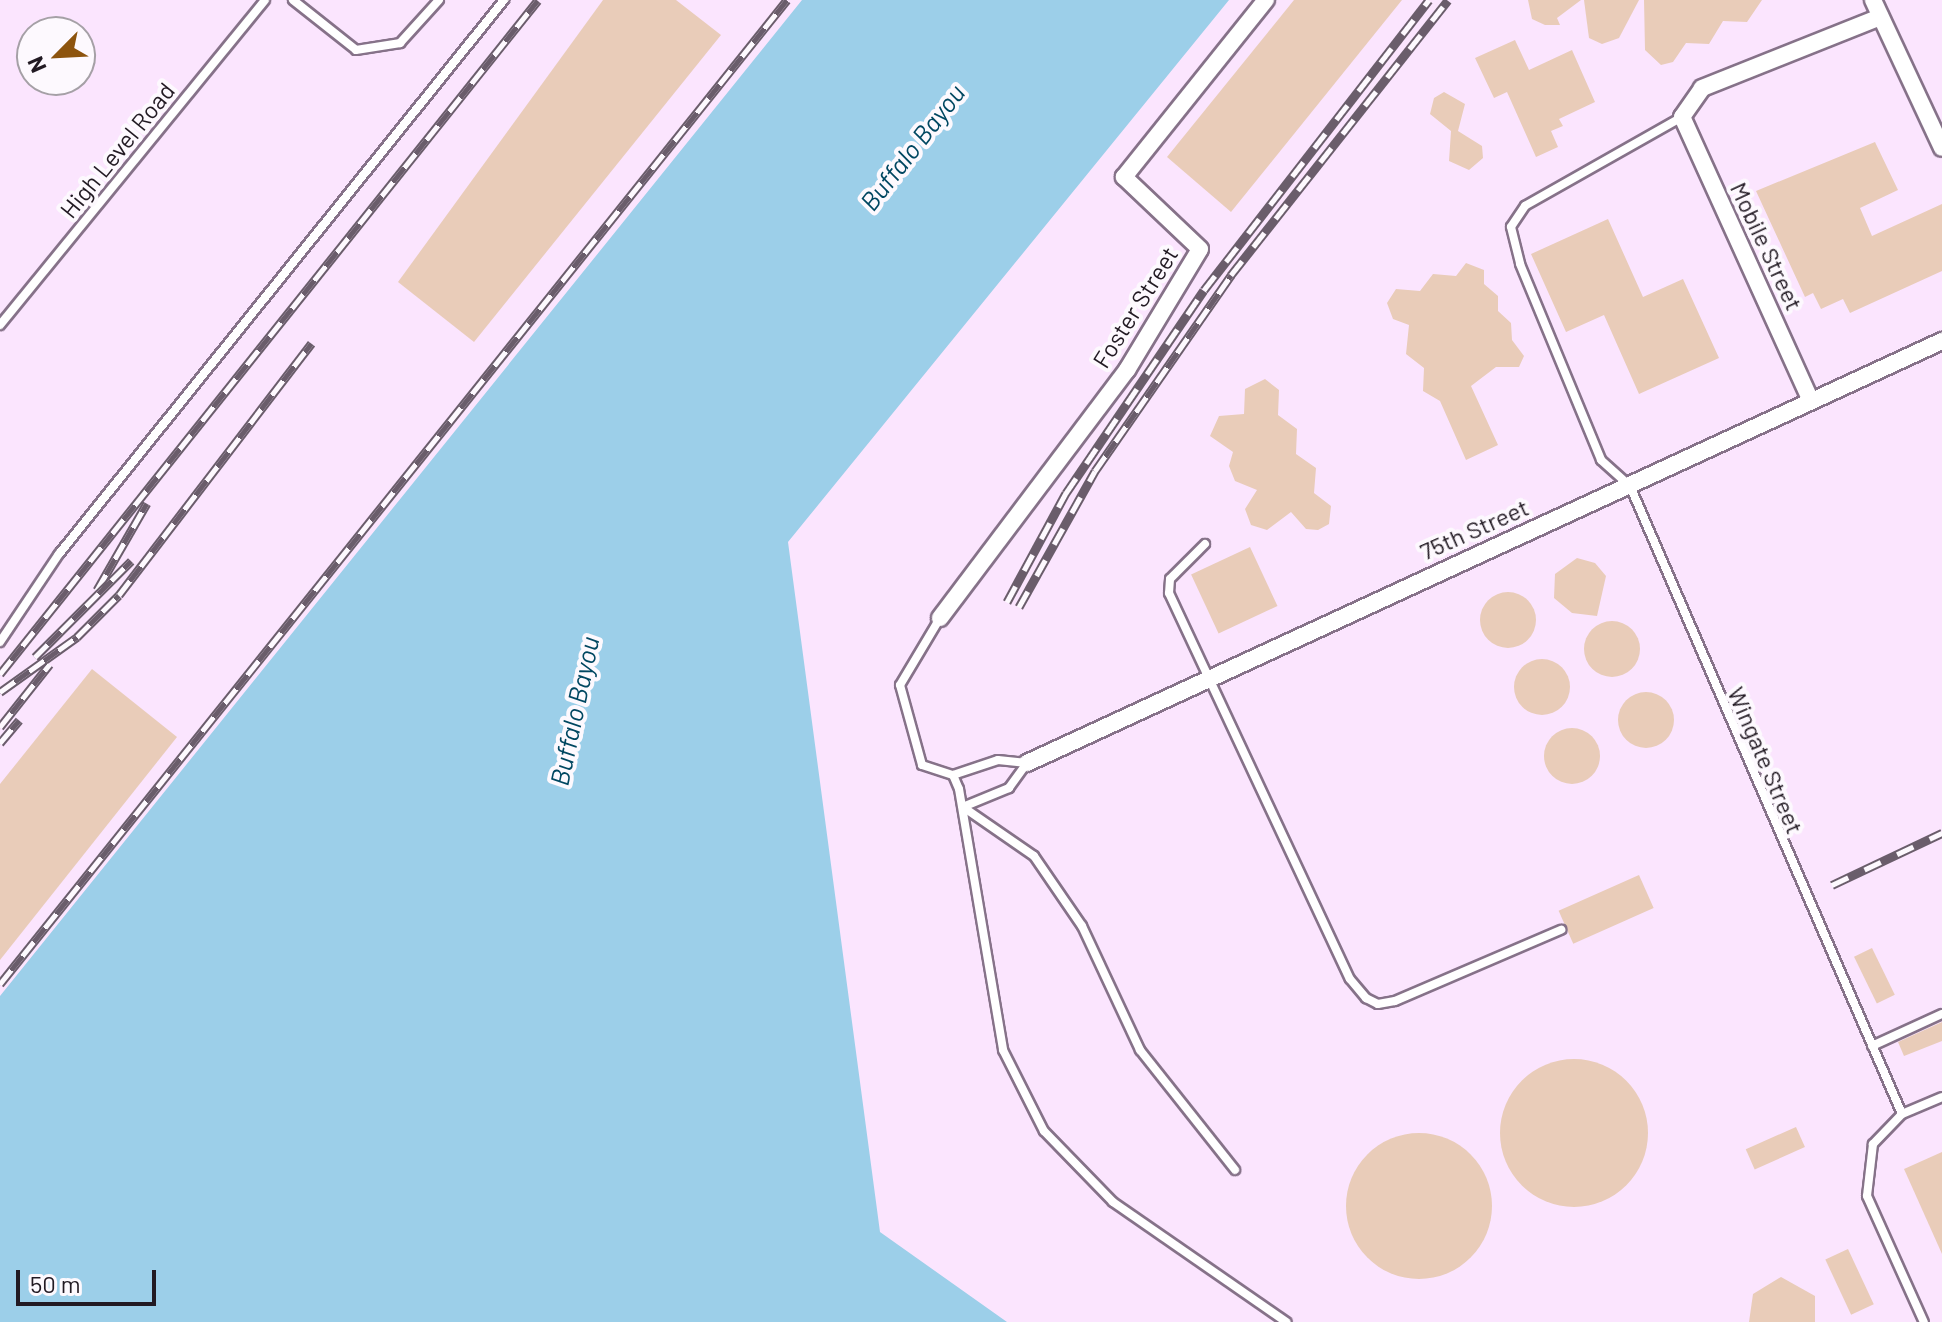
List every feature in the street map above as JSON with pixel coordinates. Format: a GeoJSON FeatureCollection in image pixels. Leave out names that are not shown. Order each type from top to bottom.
{"type":"FeatureCollection","features":[{"type":"Feature","properties":{"kind":"street","name":"Foster Street"},"geometry":{"type":"LineString","coordinates":[[940,618],[1127,370],[1200,249],[1124,177],[1266,0]]}},
{"type":"Feature","properties":{"kind":"street"},"geometry":{"type":"LineString","coordinates":[[1873,0],[1942,148]]}},
{"type":"Feature","properties":{"kind":"street"},"geometry":{"type":"LineString","coordinates":[[1683,114],[1702,88],[1880,17]]}},
{"type":"Feature","properties":{"kind":"street","name":"Mobile Street"},"geometry":{"type":"LineString","coordinates":[[1683,114],[1811,401]]}},
{"type":"Feature","properties":{"kind":"street","name":"75th Street"},"geometry":{"type":"LineString","coordinates":[[1027,763],[1942,341]]}},
{"type":"Feature","properties":{"kind":"lane","name":"High Level Road"},"geometry":{"type":"LineString","coordinates":[[0,325],[265,0]]}},
{"type":"Feature","properties":{"kind":"lane"},"geometry":{"type":"LineString","coordinates":[[300,2],[356,50],[400,43],[439,0]]}},
{"type":"Feature","properties":{"kind":"lane"},"geometry":{"type":"LineString","coordinates":[[0,642],[59,554],[504,0]]}},
{"type":"Feature","properties":{"kind":"lane"},"geometry":{"type":"LineString","coordinates":[[1630,486],[1601,460],[1550,349],[1511,227],[1525,206],[1683,114]]}},
{"type":"Feature","properties":{"kind":"lane","name":"Wingate Street"},"geometry":{"type":"LineString","coordinates":[[1630,486],[1902,1114]]}},
{"type":"Feature","properties":{"kind":"lane"},"geometry":{"type":"LineString","coordinates":[[1205,544],[1167,586],[1207,680],[1350,979],[1366,998],[1378,1004],[1395,1001],[1561,930]]}},
{"type":"Feature","properties":{"kind":"lane"},"geometry":{"type":"LineString","coordinates":[[940,618],[900,685],[922,765],[953,775],[998,760],[1027,763],[1009,788],[963,807]]}},
{"type":"Feature","properties":{"kind":"lane"},"geometry":{"type":"LineString","coordinates":[[953,775],[963,807],[1003,1050],[1044,1131],[1113,1202],[1286,1322]]}},
{"type":"Feature","properties":{"kind":"lane"},"geometry":{"type":"LineString","coordinates":[[963,807],[1034,856],[1082,926],[1140,1050],[1235,1170]]}},
{"type":"Feature","properties":{"kind":"lane"},"geometry":{"type":"LineString","coordinates":[[1872,1046],[1942,1014]]}},
{"type":"Feature","properties":{"kind":"lane"},"geometry":{"type":"LineString","coordinates":[[1924,1322],[1867,1196],[1873,1144],[1902,1114],[1942,1097]]}},
{"type":"Feature","properties":{"kind":"water","name":"Buffalo Bayou"},"geometry":{"type":"Polygon","coordinates":[[[802,0],[1229,0],[788,542],[880,1232],[1007,1322],[0,1322],[0,996],[802,0]]]}},
{"type":"Feature","properties":{"kind":"building"},"geometry":{"type":"Polygon","coordinates":[[[603,0],[676,0],[721,35],[474,342],[398,282],[603,0]]]}},
{"type":"Feature","properties":{"kind":"building"},"geometry":{"type":"Polygon","coordinates":[[[1294,0],[1402,0],[1231,212],[1167,157],[1294,0]]]}},
{"type":"Feature","properties":{"kind":"building"},"geometry":{"type":"Polygon","coordinates":[[[1528,0],[1581,0],[1557,18],[1560,25],[1545,25],[1532,19],[1528,0]]]}},
{"type":"Feature","properties":{"kind":"building"},"geometry":{"type":"Polygon","coordinates":[[[1584,0],[1639,0],[1619,38],[1602,44],[1589,38],[1584,0]]]}},
{"type":"Feature","properties":{"kind":"building"},"geometry":{"type":"Polygon","coordinates":[[[1644,0],[1762,0],[1747,22],[1723,21],[1709,44],[1686,43],[1673,62],[1661,65],[1645,50],[1644,0]]]}},
{"type":"Feature","properties":{"kind":"building"},"geometry":{"type":"Polygon","coordinates":[[[1515,40],[1529,70],[1572,50],[1595,102],[1559,119],[1563,126],[1551,131],[1558,147],[1536,157],[1507,92],[1494,98],[1475,58],[1515,40]]]}},
{"type":"Feature","properties":{"kind":"building"},"geometry":{"type":"Polygon","coordinates":[[[1444,92],[1465,104],[1458,131],[1482,146],[1483,158],[1469,170],[1449,161],[1451,131],[1430,114],[1434,98],[1444,92]]]}},
{"type":"Feature","properties":{"kind":"building"},"geometry":{"type":"Polygon","coordinates":[[[1875,142],[1898,190],[1860,208],[1872,236],[1942,204],[1942,271],[1850,313],[1843,299],[1821,309],[1813,293],[1805,297],[1756,191],[1875,142]]]}},
{"type":"Feature","properties":{"kind":"building"},"geometry":{"type":"Polygon","coordinates":[[[1608,219],[1643,297],[1683,279],[1719,358],[1639,394],[1604,315],[1566,332],[1531,254],[1608,219]]]}},
{"type":"Feature","properties":{"kind":"building"},"geometry":{"type":"Polygon","coordinates":[[[1466,263],[1484,270],[1484,284],[1498,296],[1498,311],[1511,323],[1512,340],[1524,356],[1519,367],[1496,367],[1471,386],[1498,445],[1466,460],[1440,401],[1423,391],[1424,368],[1406,354],[1409,325],[1393,319],[1387,303],[1396,289],[1420,291],[1433,274],[1456,276],[1466,263]]]}},
{"type":"Feature","properties":{"kind":"building"},"geometry":{"type":"Polygon","coordinates":[[[1265,379],[1279,390],[1278,415],[1297,429],[1296,454],[1316,468],[1314,493],[1331,506],[1329,524],[1318,530],[1306,529],[1291,512],[1267,530],[1251,525],[1245,509],[1257,490],[1235,481],[1229,466],[1233,452],[1210,436],[1219,416],[1244,414],[1245,389],[1265,379]]]}},
{"type":"Feature","properties":{"kind":"building"},"geometry":{"type":"Polygon","coordinates":[[[1250,547],[1277,606],[1219,633],[1191,574],[1250,547]]]}},
{"type":"Feature","properties":{"kind":"building"},"geometry":{"type":"Polygon","coordinates":[[[1577,558],[1595,563],[1606,576],[1597,616],[1572,613],[1554,598],[1555,574],[1577,558]]]}},
{"type":"Feature","properties":{"kind":"building"},"geometry":{"type":"Polygon","coordinates":[[[1508,592],[1527,601],[1536,620],[1527,639],[1508,648],[1489,639],[1480,620],[1489,601],[1508,592]]]}},
{"type":"Feature","properties":{"kind":"building"},"geometry":{"type":"Polygon","coordinates":[[[1612,621],[1632,629],[1640,649],[1632,669],[1612,677],[1592,669],[1584,649],[1592,629],[1612,621]]]}},
{"type":"Feature","properties":{"kind":"building"},"geometry":{"type":"Polygon","coordinates":[[[1542,659],[1562,667],[1570,687],[1562,707],[1542,715],[1522,707],[1514,687],[1522,667],[1542,659]]]}},
{"type":"Feature","properties":{"kind":"building"},"geometry":{"type":"Polygon","coordinates":[[[92,669],[177,737],[0,960],[0,784],[92,669]]]}},
{"type":"Feature","properties":{"kind":"building"},"geometry":{"type":"Polygon","coordinates":[[[1646,692],[1666,700],[1674,720],[1666,740],[1646,748],[1626,740],[1618,720],[1626,700],[1646,692]]]}},
{"type":"Feature","properties":{"kind":"building"},"geometry":{"type":"Polygon","coordinates":[[[1572,728],[1592,736],[1600,756],[1592,776],[1572,784],[1552,776],[1544,756],[1552,736],[1572,728]]]}},
{"type":"Feature","properties":{"kind":"building"},"geometry":{"type":"Polygon","coordinates":[[[1639,875],[1654,908],[1573,944],[1559,911],[1639,875]]]}},
{"type":"Feature","properties":{"kind":"building"},"geometry":{"type":"Polygon","coordinates":[[[1872,948],[1895,995],[1877,1004],[1854,957],[1872,948]]]}},
{"type":"Feature","properties":{"kind":"building"},"geometry":{"type":"Polygon","coordinates":[[[1942,1022],[1942,1041],[1904,1056],[1898,1042],[1942,1022]]]}},
{"type":"Feature","properties":{"kind":"building"},"geometry":{"type":"Polygon","coordinates":[[[1574,1059],[1602,1065],[1626,1081],[1642,1105],[1648,1133],[1642,1161],[1626,1185],[1602,1201],[1574,1207],[1546,1201],[1522,1185],[1506,1161],[1500,1133],[1506,1105],[1522,1081],[1546,1065],[1574,1059]]]}},
{"type":"Feature","properties":{"kind":"building"},"geometry":{"type":"Polygon","coordinates":[[[1796,1127],[1805,1147],[1755,1169],[1746,1149],[1796,1127]]]}},
{"type":"Feature","properties":{"kind":"building"},"geometry":{"type":"Polygon","coordinates":[[[1419,1133],[1447,1138],[1471,1154],[1487,1178],[1492,1206],[1487,1234],[1471,1258],[1447,1274],[1419,1279],[1391,1274],[1367,1258],[1351,1234],[1346,1206],[1351,1178],[1367,1154],[1391,1138],[1419,1133]]]}},
{"type":"Feature","properties":{"kind":"building"},"geometry":{"type":"Polygon","coordinates":[[[1942,1152],[1942,1254],[1904,1169],[1942,1152]]]}},
{"type":"Feature","properties":{"kind":"building"},"geometry":{"type":"Polygon","coordinates":[[[1848,1249],[1874,1304],[1851,1315],[1825,1260],[1848,1249]]]}},
{"type":"Feature","properties":{"kind":"building"},"geometry":{"type":"Polygon","coordinates":[[[1781,1277],[1815,1296],[1815,1322],[1749,1322],[1753,1294],[1781,1277]]]}},
{"type":"Feature","properties":{"kind":"railway"},"geometry":{"type":"LineString","coordinates":[[0,674],[538,0]]}},
{"type":"Feature","properties":{"kind":"railway"},"geometry":{"type":"LineString","coordinates":[[0,984],[787,0]]}},
{"type":"Feature","properties":{"kind":"railway"},"geometry":{"type":"LineString","coordinates":[[1007,602],[1066,493],[1204,290],[1429,0]]}},
{"type":"Feature","properties":{"kind":"railway"},"geometry":{"type":"LineString","coordinates":[[1019,607],[1095,471],[1231,275],[1448,0]]}},
{"type":"Feature","properties":{"kind":"railway"},"geometry":{"type":"LineString","coordinates":[[0,692],[77,637],[119,595],[312,343]]}},
{"type":"Feature","properties":{"kind":"railway"},"geometry":{"type":"LineString","coordinates":[[97,590],[147,503]]}},
{"type":"Feature","properties":{"kind":"railway"},"geometry":{"type":"LineString","coordinates":[[35,657],[131,561]]}},
{"type":"Feature","properties":{"kind":"railway"},"geometry":{"type":"LineString","coordinates":[[0,727],[50,664]]}},
{"type":"Feature","properties":{"kind":"railway"},"geometry":{"type":"LineString","coordinates":[[0,743],[19,720]]}},
{"type":"Feature","properties":{"kind":"railway"},"geometry":{"type":"LineString","coordinates":[[1832,885],[1942,833]]}}]}
